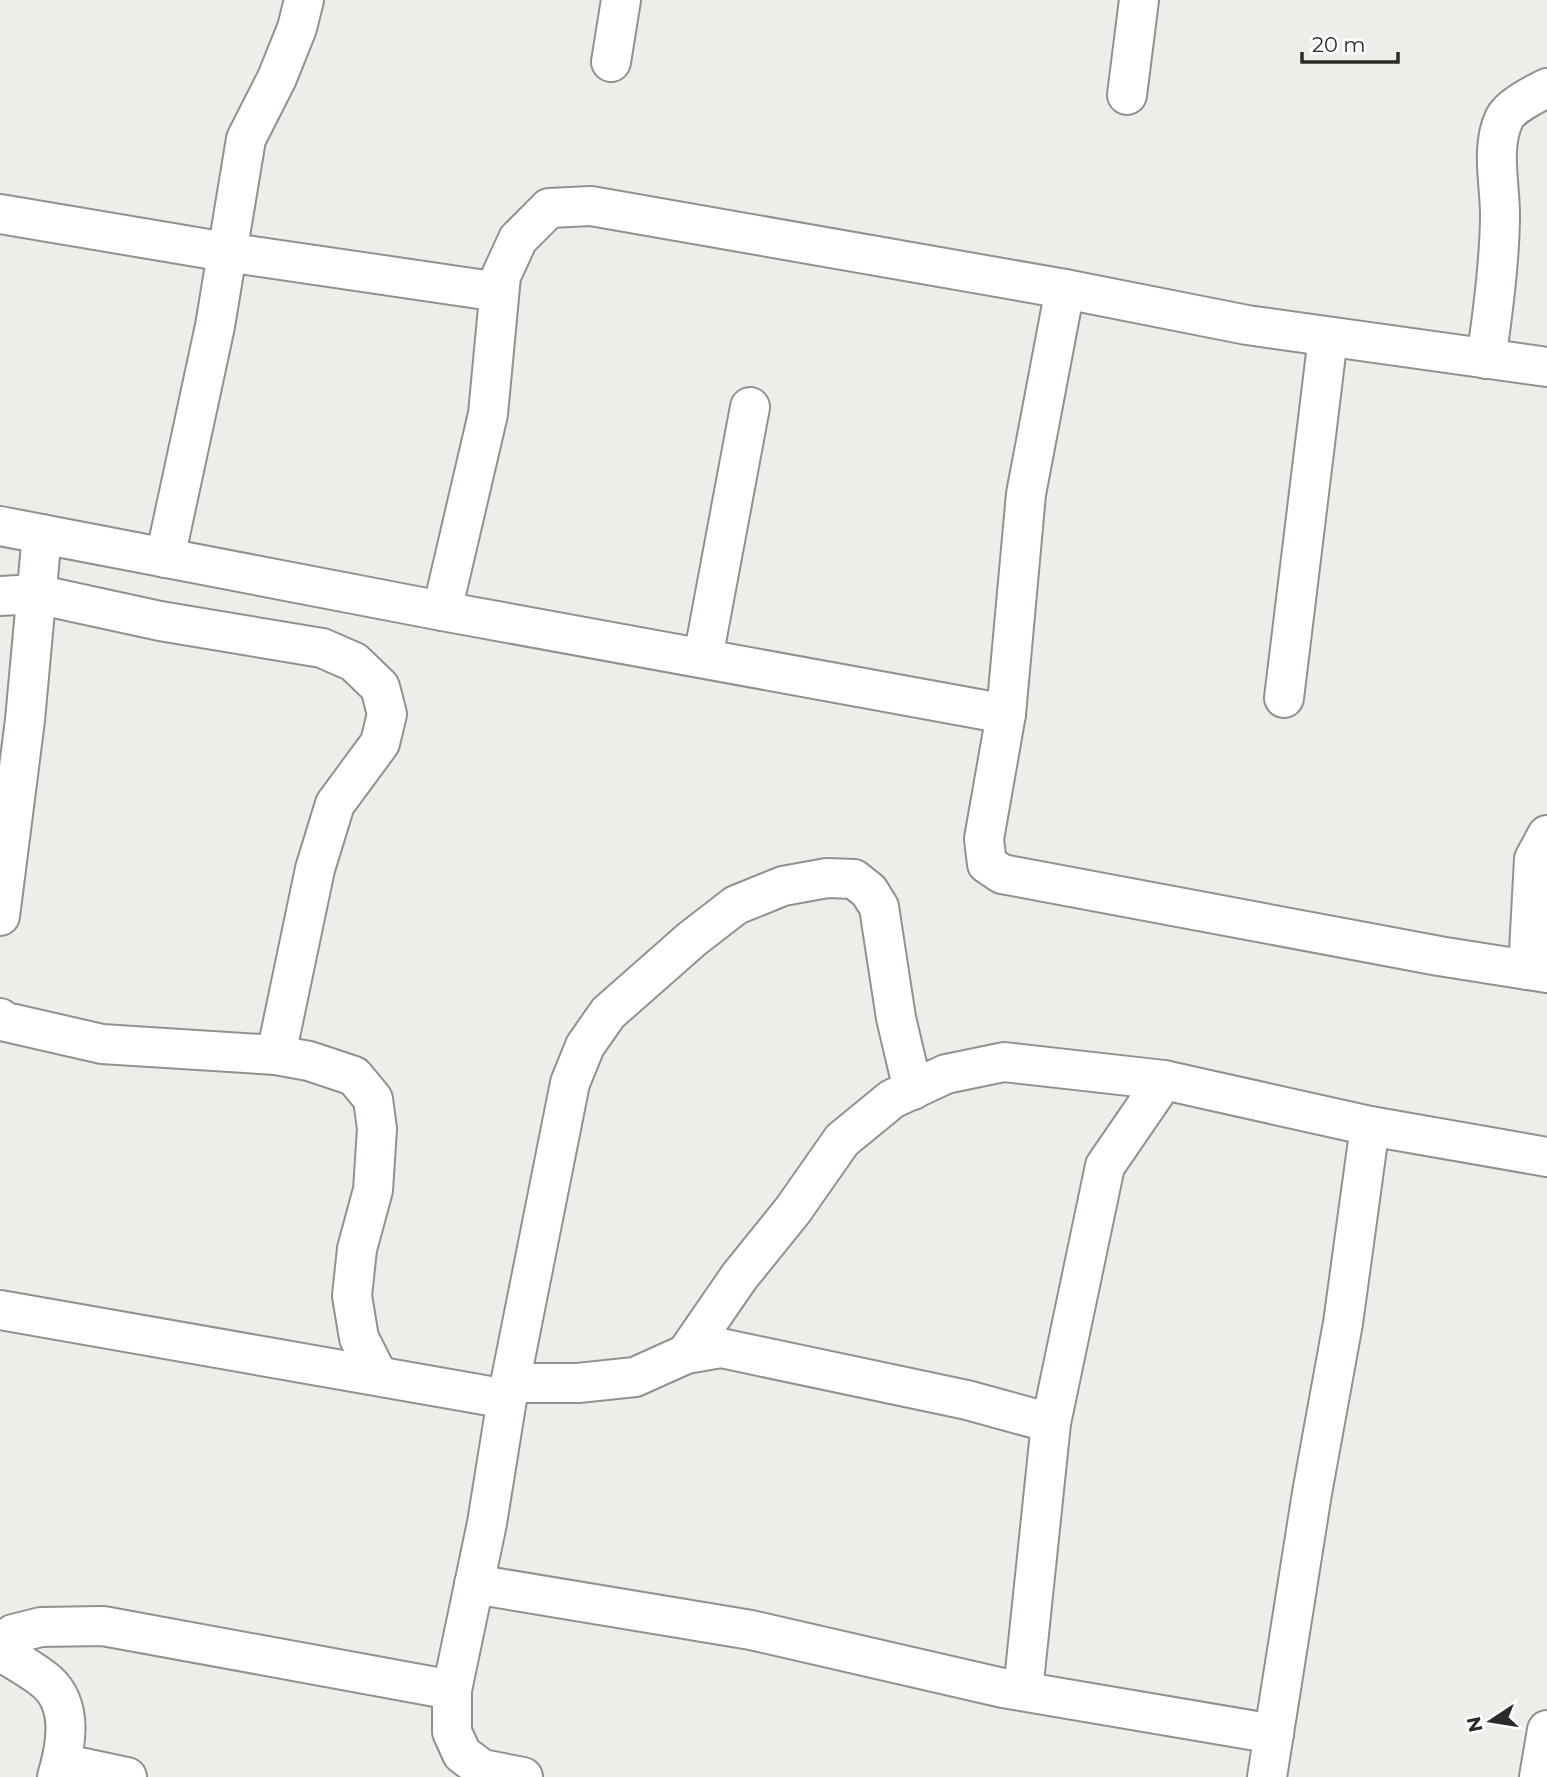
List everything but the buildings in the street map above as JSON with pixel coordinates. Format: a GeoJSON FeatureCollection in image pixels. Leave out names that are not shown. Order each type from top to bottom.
{"type":"FeatureCollection","features":[{"type":"Feature","properties":{"kind":"street"},"geometry":{"type":"LineString","coordinates":[[165,558],[215,326],[246,139],[277,78],[297,28],[304,0]]}},
{"type":"Feature","properties":{"kind":"street"},"geometry":{"type":"LineString","coordinates":[[611,62],[621,0]]}},
{"type":"Feature","properties":{"kind":"street"},"geometry":{"type":"LineString","coordinates":[[1127,95],[1139,0]]}},
{"type":"Feature","properties":{"kind":"street"},"geometry":{"type":"LineString","coordinates":[[1486,359],[1496,295],[1500,218],[1497,150],[1504,117],[1547,88]]}},
{"type":"Feature","properties":{"kind":"street"},"geometry":{"type":"LineString","coordinates":[[442,611],[488,414],[500,276],[517,239],[549,208],[591,206],[1065,289],[1247,325],[1547,368]]}},
{"type":"Feature","properties":{"kind":"street"},"geometry":{"type":"LineString","coordinates":[[0,214],[226,252],[499,292]]}},
{"type":"Feature","properties":{"kind":"street"},"geometry":{"type":"LineString","coordinates":[[1065,289],[1026,494],[1006,714],[984,839],[987,864],[1002,874],[1426,954],[1537,971],[1534,859],[1547,835]]}},
{"type":"Feature","properties":{"kind":"street"},"geometry":{"type":"LineString","coordinates":[[1284,698],[1328,337]]}},
{"type":"Feature","properties":{"kind":"street"},"geometry":{"type":"LineString","coordinates":[[703,658],[750,407]]}},
{"type":"Feature","properties":{"kind":"street"},"geometry":{"type":"LineString","coordinates":[[0,526],[442,611],[1006,714]]}},
{"type":"Feature","properties":{"kind":"street"},"geometry":{"type":"LineString","coordinates":[[0,916],[25,720],[18,595],[42,534]]}},
{"type":"Feature","properties":{"kind":"street"},"geometry":{"type":"LineString","coordinates":[[18,595],[322,648],[354,662],[380,687],[387,714],[380,743],[335,804],[314,869],[276,1055]]}},
{"type":"Feature","properties":{"kind":"street"},"geometry":{"type":"LineString","coordinates":[[523,1777],[482,1773],[462,1754],[452,1732],[452,1690],[570,1083],[585,1046],[608,1013],[692,939],[736,905],[783,886],[827,878],[854,879],[869,891],[879,908],[896,1018],[913,1090]]}},
{"type":"Feature","properties":{"kind":"street"},"geometry":{"type":"LineString","coordinates":[[0,1018],[6,1022],[102,1044],[276,1055],[309,1061],[354,1076],[373,1099],[377,1129],[373,1190],[357,1249],[352,1296],[359,1338],[378,1376]]}},
{"type":"Feature","properties":{"kind":"street"},"geometry":{"type":"LineString","coordinates":[[686,1354],[842,1140],[892,1099],[946,1074],[1004,1062],[1164,1080],[1370,1126],[1547,1157]]}},
{"type":"Feature","properties":{"kind":"street"},"geometry":{"type":"LineString","coordinates":[[1023,1691],[1051,1423],[1105,1166],[1164,1080]]}},
{"type":"Feature","properties":{"kind":"street"},"geometry":{"type":"LineString","coordinates":[[1267,1777],[1312,1493],[1343,1323],[1370,1126]]}},
{"type":"Feature","properties":{"kind":"street"},"geometry":{"type":"LineString","coordinates":[[0,1310],[378,1376],[509,1391],[635,1377],[686,1354],[721,1348],[967,1400],[1051,1423]]}},
{"type":"Feature","properties":{"kind":"street"},"geometry":{"type":"LineString","coordinates":[[474,1584],[751,1630],[1023,1691],[1274,1734]]}},
{"type":"Feature","properties":{"kind":"street"},"geometry":{"type":"LineString","coordinates":[[0,1643],[13,1634],[41,1627],[103,1626],[452,1690]]}},
{"type":"Feature","properties":{"kind":"street"},"geometry":{"type":"LineString","coordinates":[[0,1651],[48,1683],[63,1705],[66,1732],[59,1770],[127,1777]]}},
{"type":"Feature","properties":{"kind":"street"},"geometry":{"type":"LineString","coordinates":[[1539,1777],[1547,1730]]}}]}
